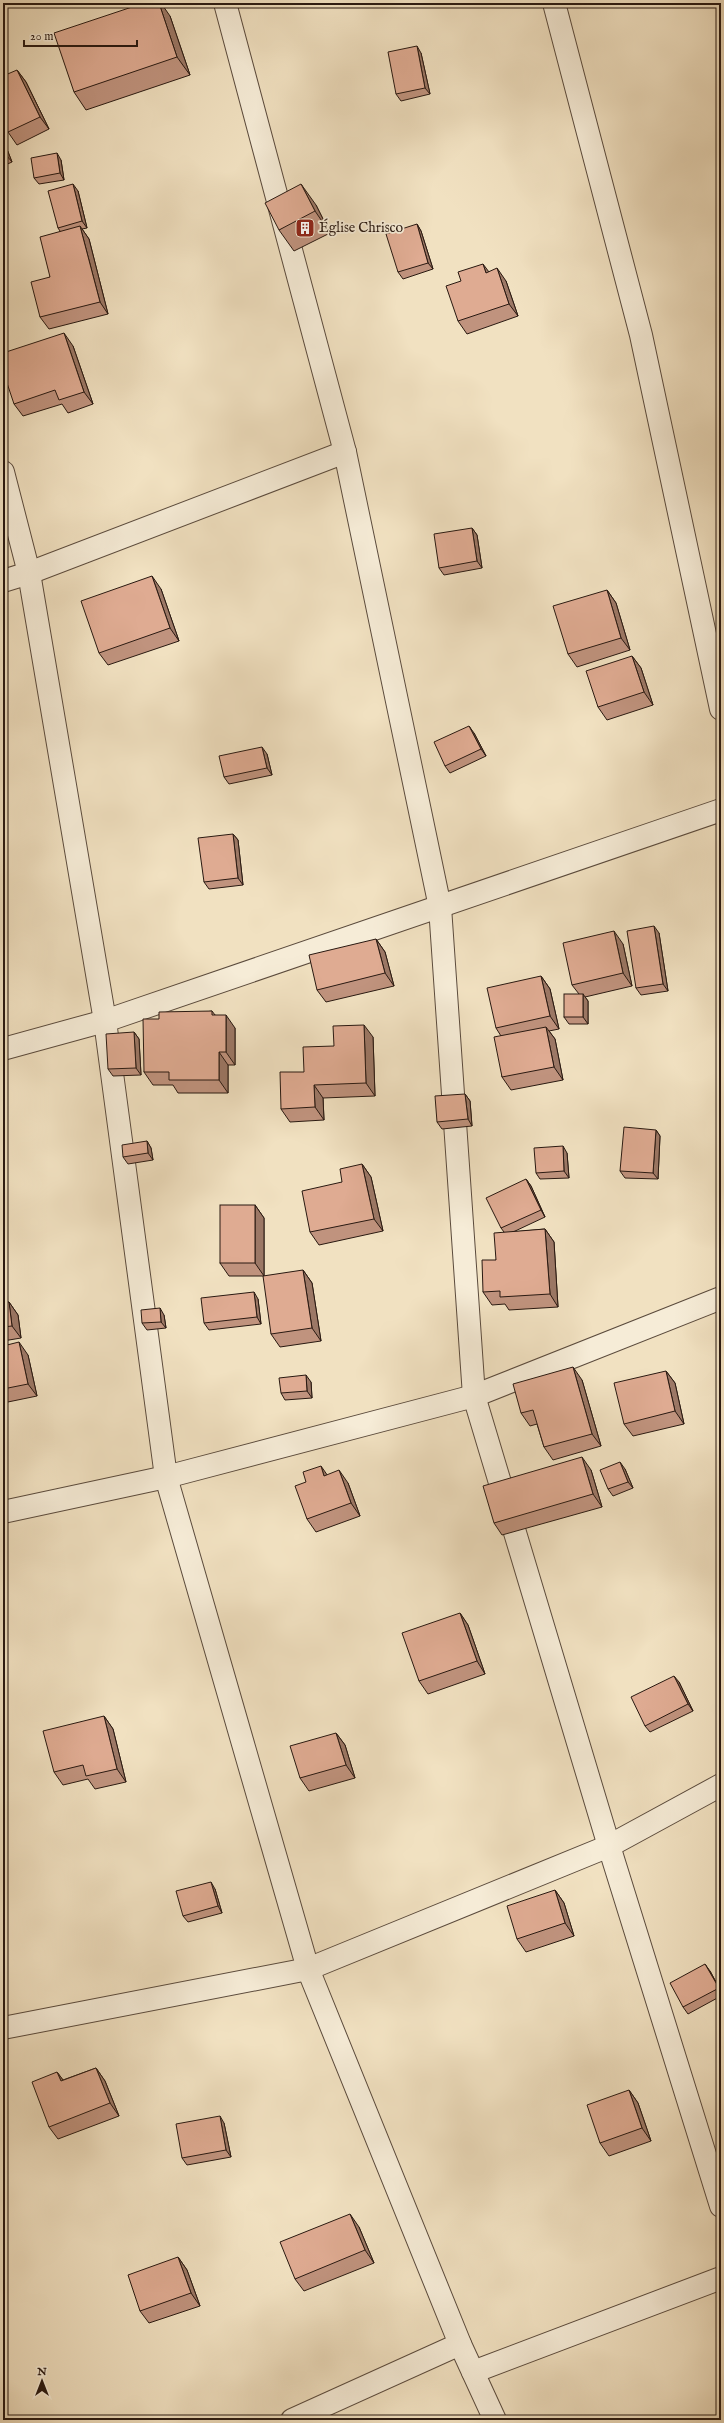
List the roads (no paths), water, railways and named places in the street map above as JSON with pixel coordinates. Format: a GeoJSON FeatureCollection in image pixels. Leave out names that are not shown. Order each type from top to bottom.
{"type":"FeatureCollection","features":[{"type":"Feature","properties":{"kind":"street"},"geometry":{"type":"LineString","coordinates":[[225,3],[344,452],[440,907],[474,1396],[721,2206]]}},
{"type":"Feature","properties":{"kind":"street"},"geometry":{"type":"LineString","coordinates":[[554,3],[641,335],[721,709]]}},
{"type":"Feature","properties":{"kind":"street"},"geometry":{"type":"LineString","coordinates":[[3,581],[28,573],[344,452]]}},
{"type":"Feature","properties":{"kind":"street"},"geometry":{"type":"LineString","coordinates":[[3,472],[28,573],[105,1021],[166,1477],[308,1969],[460,2344],[495,2420]]}},
{"type":"Feature","properties":{"kind":"street"},"geometry":{"type":"LineString","coordinates":[[3,1048],[105,1021],[721,810]]}},
{"type":"Feature","properties":{"kind":"street"},"geometry":{"type":"LineString","coordinates":[[3,1512],[166,1477],[474,1396],[721,1298]]}},
{"type":"Feature","properties":{"kind":"street"},"geometry":{"type":"LineString","coordinates":[[3,2028],[308,1969],[610,1846],[721,1786]]}},
{"type":"Feature","properties":{"kind":"street"},"geometry":{"type":"LineString","coordinates":[[473,2372],[721,2278]]}},
{"type":"Feature","properties":{"kind":"street"},"geometry":{"type":"LineString","coordinates":[[292,2420],[460,2344]]}},
{"type":"Feature","properties":{"kind":"place","name":"Église Chrisco"},"geometry":{"type":"Point","coordinates":[305,228]}}]}
